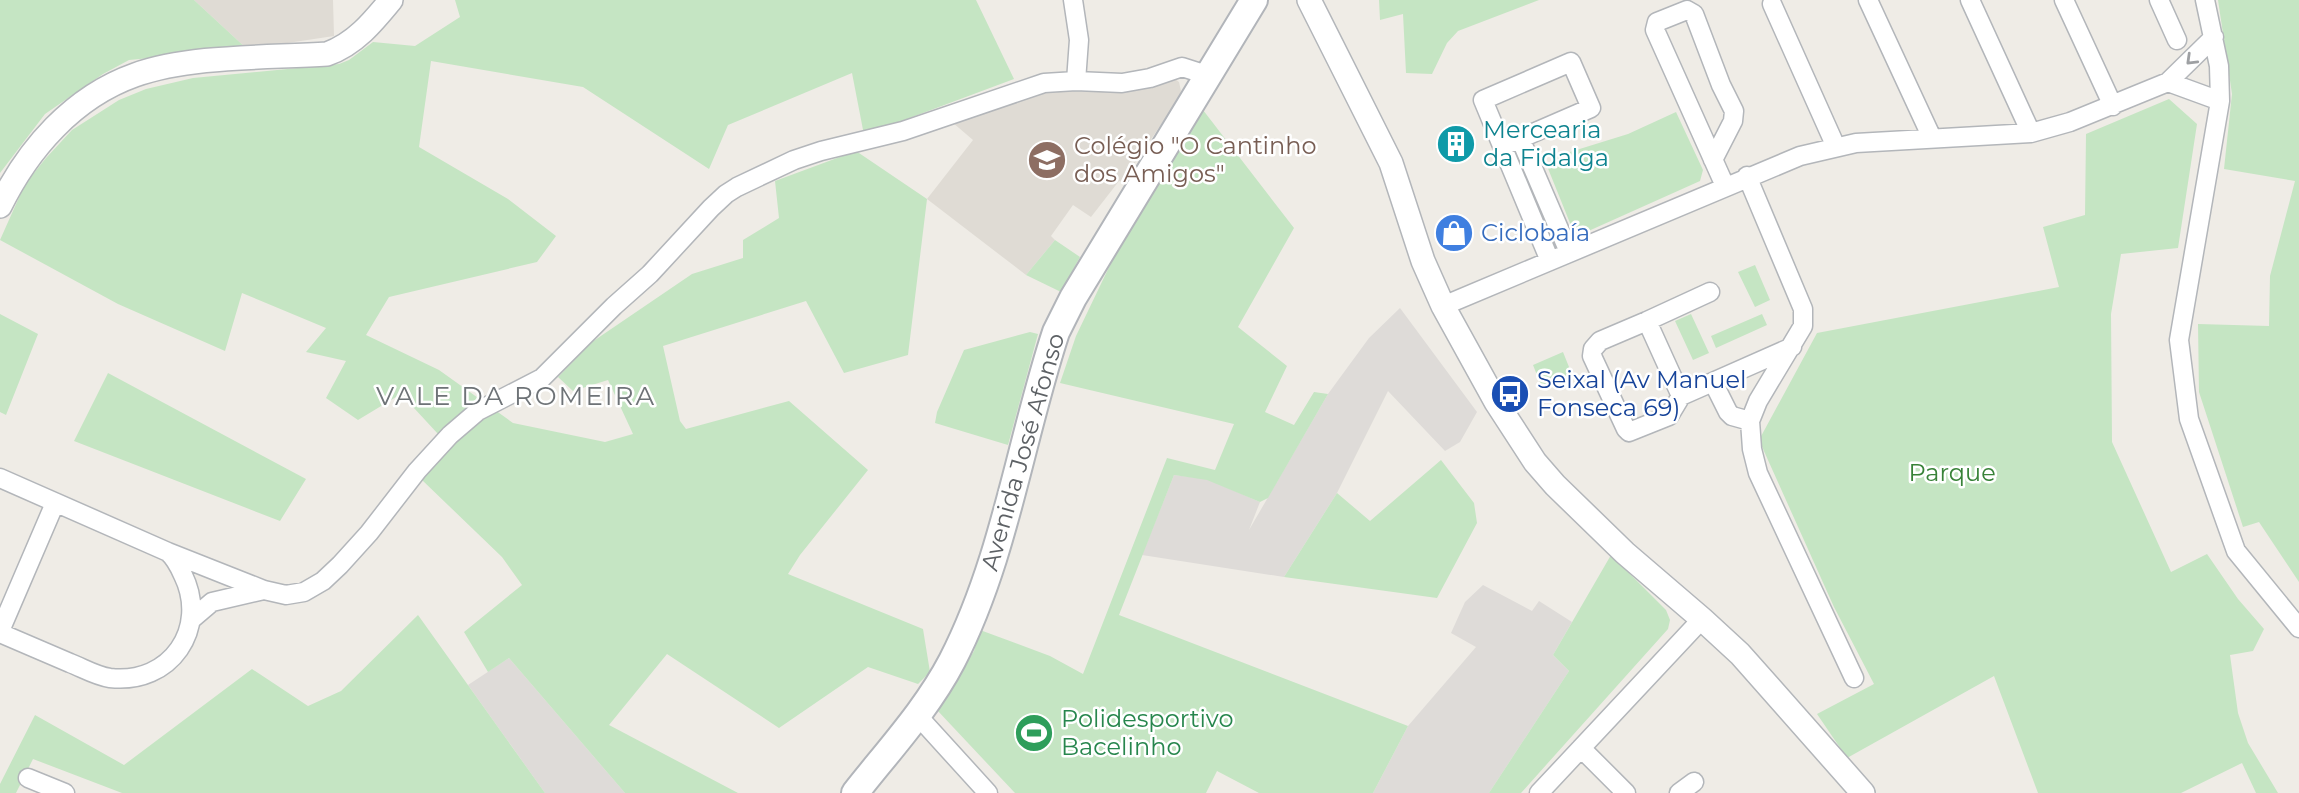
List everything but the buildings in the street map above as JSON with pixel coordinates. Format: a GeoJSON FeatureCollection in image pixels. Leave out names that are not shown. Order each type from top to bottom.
{"type":"FeatureCollection","features":[{"type":"Feature","properties":{"kind":"main road","name":"Avenida José Afonso"},"geometry":{"type":"LineString","coordinates":[[855,793],[916,715],[951,663],[981,598],[1056,332],[1073,298],[1254,0]]}},
{"type":"Feature","properties":{"kind":"street"},"geometry":{"type":"LineString","coordinates":[[0,206],[22,166],[59,121],[109,87],[135,75],[172,66],[327,54],[354,40],[391,0]]}},
{"type":"Feature","properties":{"kind":"street"},"geometry":{"type":"LineString","coordinates":[[1073,0],[1079,40],[1076,81]]}},
{"type":"Feature","properties":{"kind":"street"},"geometry":{"type":"LineString","coordinates":[[1309,0],[1391,163],[1423,261],[1443,306],[1496,402],[1535,462],[1625,553],[1740,654],[1863,793]]}},
{"type":"Feature","properties":{"kind":"street"},"geometry":{"type":"LineString","coordinates":[[1868,0],[1932,138]]}},
{"type":"Feature","properties":{"kind":"street"},"geometry":{"type":"LineString","coordinates":[[1970,0],[2031,133]]}},
{"type":"Feature","properties":{"kind":"street"},"geometry":{"type":"LineString","coordinates":[[2064,0],[2113,106]]}},
{"type":"Feature","properties":{"kind":"street"},"geometry":{"type":"LineString","coordinates":[[2159,0],[2178,40]]}},
{"type":"Feature","properties":{"kind":"street"},"geometry":{"type":"LineString","coordinates":[[2205,0],[2219,66],[2220,101],[2179,340],[2189,419],[2236,551],[2299,628]]}},
{"type":"Feature","properties":{"kind":"street"},"geometry":{"type":"LineString","coordinates":[[1772,4],[1836,147]]}},
{"type":"Feature","properties":{"kind":"street"},"geometry":{"type":"LineString","coordinates":[[1713,160],[1733,121],[1734,111],[1721,85],[1694,14],[1686,10],[1657,22],[1655,30],[1713,160],[1725,186]]}},
{"type":"Feature","properties":{"kind":"street"},"geometry":{"type":"LineString","coordinates":[[1443,306],[1800,156],[1856,143],[2031,133],[2070,122],[2168,82],[2214,37]]}},
{"type":"Feature","properties":{"kind":"street"},"geometry":{"type":"LineString","coordinates":[[1503,146],[1591,108],[1571,62],[1483,100],[1550,261]]}},
{"type":"Feature","properties":{"kind":"street"},"geometry":{"type":"LineString","coordinates":[[0,478],[169,552],[264,590],[286,595],[304,592],[323,581],[369,533],[416,471],[450,435],[478,411],[542,378],[650,274],[726,194],[782,166],[821,151],[903,131],[1044,83],[1122,83],[1150,78],[1182,67],[1210,76]]}},
{"type":"Feature","properties":{"kind":"street"},"geometry":{"type":"LineString","coordinates":[[2168,82],[2220,101]]}},
{"type":"Feature","properties":{"kind":"street"},"geometry":{"type":"LineString","coordinates":[[1520,138],[1569,252]]}},
{"type":"Feature","properties":{"kind":"street"},"geometry":{"type":"LineString","coordinates":[[1747,176],[1803,309],[1803,326],[1771,378],[1750,421],[1752,449],[1758,473],[1854,677]]}},
{"type":"Feature","properties":{"kind":"street"},"geometry":{"type":"LineString","coordinates":[[1710,292],[1601,341],[1593,349],[1592,356],[1629,432],[1669,416],[1681,396],[1792,347]]}},
{"type":"Feature","properties":{"kind":"street"},"geometry":{"type":"LineString","coordinates":[[1647,321],[1681,396]]}},
{"type":"Feature","properties":{"kind":"street"},"geometry":{"type":"LineString","coordinates":[[1713,382],[1731,416],[1750,421]]}},
{"type":"Feature","properties":{"kind":"street"},"geometry":{"type":"LineString","coordinates":[[55,503],[0,632],[101,676],[130,678],[157,669],[183,645],[191,619],[189,587],[169,552]]}},
{"type":"Feature","properties":{"kind":"street"},"geometry":{"type":"LineString","coordinates":[[191,619],[212,602],[264,590]]}},
{"type":"Feature","properties":{"kind":"street"},"geometry":{"type":"LineString","coordinates":[[1539,793],[1702,619]]}},
{"type":"Feature","properties":{"kind":"street"},"geometry":{"type":"LineString","coordinates":[[916,715],[989,793]]}},
{"type":"Feature","properties":{"kind":"street"},"geometry":{"type":"LineString","coordinates":[[1581,748],[1626,793]]}},
{"type":"Feature","properties":{"kind":"street"},"geometry":{"type":"LineString","coordinates":[[27,778],[65,793]]}},
{"type":"Feature","properties":{"kind":"shaded area"},"geometry":{"type":"Polygon","coordinates":[[[194,0],[333,0],[334,36],[247,49],[194,0]]]}},
{"type":"Feature","properties":{"kind":"shaded area","name":"Colégio \"O Cantinho dos Amigos\""},"geometry":{"type":"Polygon","coordinates":[[[1169,79],[1179,82],[1179,98],[1122,182],[1119,181],[1091,217],[1073,205],[1051,236],[1055,240],[1026,275],[927,199],[973,140],[952,122],[1040,90],[1107,92],[1141,89],[1169,79]]]}},
{"type":"Feature","properties":{"kind":"shaded area"},"geometry":{"type":"Polygon","coordinates":[[[1400,308],[1477,412],[1460,442],[1445,451],[1388,391],[1337,493],[1284,577],[1142,555],[1174,475],[1207,479],[1260,502],[1249,530],[1328,394],[1369,338],[1400,308]]]}},
{"type":"Feature","properties":{"kind":"shaded area"},"geometry":{"type":"Polygon","coordinates":[[[1483,585],[1532,611],[1539,601],[1572,622],[1553,655],[1569,671],[1489,793],[1373,793],[1408,726],[1476,647],[1451,633],[1465,602],[1483,585]]]}},
{"type":"Feature","properties":{"kind":"shaded area"},"geometry":{"type":"Polygon","coordinates":[[[509,658],[625,793],[545,793],[468,685],[509,658]]]}},
{"type":"Feature","properties":{"kind":"green space"},"geometry":{"type":"Polygon","coordinates":[[[0,0],[194,0],[247,49],[129,60],[103,74],[45,114],[0,173],[0,0]]]}},
{"type":"Feature","properties":{"kind":"green space"},"geometry":{"type":"Polygon","coordinates":[[[455,0],[976,0],[1014,79],[864,135],[852,73],[728,125],[709,169],[583,87],[431,61],[419,147],[508,199],[556,236],[537,262],[389,297],[366,335],[439,370],[513,423],[605,442],[633,434],[608,380],[573,391],[558,377],[592,342],[692,274],[743,258],[743,240],[779,218],[775,181],[856,151],[927,199],[908,355],[844,373],[806,301],[663,346],[680,421],[686,429],[789,401],[868,470],[788,574],[923,629],[930,672],[918,684],[868,667],[779,728],[667,654],[609,725],[738,793],[625,793],[509,658],[488,672],[464,632],[522,585],[502,557],[422,480],[451,448],[401,394],[358,420],[326,398],[346,361],[306,352],[326,328],[242,293],[225,351],[118,304],[0,240],[25,184],[46,158],[72,130],[119,100],[146,89],[193,78],[339,64],[373,42],[415,46],[460,17],[455,0]]]}},
{"type":"Feature","properties":{"kind":"green space"},"geometry":{"type":"Polygon","coordinates":[[[1379,0],[1539,0],[1458,31],[1447,43],[1432,74],[1406,73],[1403,14],[1380,20],[1379,0]]]}},
{"type":"Feature","properties":{"kind":"green space"},"geometry":{"type":"Polygon","coordinates":[[[2218,0],[2299,0],[2299,582],[2259,522],[2243,527],[2199,392],[2198,324],[2269,326],[2270,276],[2295,181],[2224,169],[2232,94],[2218,0]]]}},
{"type":"Feature","properties":{"kind":"green space","name":"Parque"},"geometry":{"type":"Polygon","coordinates":[[[2169,99],[2197,124],[2178,248],[2121,254],[2111,314],[2112,442],[2171,572],[2207,554],[2238,599],[2264,629],[2253,651],[2230,655],[2238,713],[2248,743],[2278,793],[2256,793],[2242,763],[2181,793],[2038,793],[1994,676],[1847,758],[1817,714],[1874,684],[1834,607],[1759,440],[1817,333],[2059,287],[2043,227],[2085,215],[2086,134],[2169,99]]]}},
{"type":"Feature","properties":{"kind":"green space"},"geometry":{"type":"Polygon","coordinates":[[[1203,110],[1294,228],[1238,327],[1287,366],[1265,412],[1294,425],[1314,392],[1328,394],[1268,498],[1260,502],[1207,480],[1174,475],[1119,615],[1408,726],[1373,793],[1259,793],[1217,771],[1206,793],[1015,793],[937,710],[974,651],[980,630],[1050,656],[1083,674],[1167,458],[1215,470],[1234,424],[1060,383],[1076,336],[1111,263],[1203,110]]]}},
{"type":"Feature","properties":{"kind":"green space"},"geometry":{"type":"Polygon","coordinates":[[[1676,112],[1703,170],[1700,181],[1584,233],[1572,228],[1547,166],[1557,156],[1628,134],[1676,112]]]}},
{"type":"Feature","properties":{"kind":"green space"},"geometry":{"type":"Polygon","coordinates":[[[1055,240],[1080,257],[1061,292],[1026,275],[1055,240]]]}},
{"type":"Feature","properties":{"kind":"green space"},"geometry":{"type":"Polygon","coordinates":[[[1755,265],[1770,300],[1755,307],[1738,272],[1755,265]]]}},
{"type":"Feature","properties":{"kind":"green space"},"geometry":{"type":"Polygon","coordinates":[[[0,314],[38,334],[6,415],[0,412],[0,314]]]}},
{"type":"Feature","properties":{"kind":"green space"},"geometry":{"type":"Polygon","coordinates":[[[1691,314],[1709,353],[1693,360],[1675,321],[1691,314]]]}},
{"type":"Feature","properties":{"kind":"green space"},"geometry":{"type":"Polygon","coordinates":[[[1762,314],[1767,325],[1716,348],[1711,336],[1762,314]]]}},
{"type":"Feature","properties":{"kind":"green space"},"geometry":{"type":"Polygon","coordinates":[[[1030,332],[1038,334],[1008,445],[935,423],[937,412],[964,350],[1030,332]]]}},
{"type":"Feature","properties":{"kind":"green space"},"geometry":{"type":"Polygon","coordinates":[[[1563,352],[1573,377],[1543,390],[1533,365],[1563,352]]]}},
{"type":"Feature","properties":{"kind":"green space"},"geometry":{"type":"Polygon","coordinates":[[[108,373],[306,479],[280,521],[74,441],[108,373]]]}},
{"type":"Feature","properties":{"kind":"green space"},"geometry":{"type":"Polygon","coordinates":[[[1441,460],[1474,503],[1477,523],[1437,598],[1284,577],[1337,493],[1370,521],[1441,460]]]}},
{"type":"Feature","properties":{"kind":"green space"},"geometry":{"type":"Polygon","coordinates":[[[1611,555],[1666,610],[1670,620],[1668,629],[1521,793],[1489,793],[1569,671],[1553,655],[1611,555]]]}},
{"type":"Feature","properties":{"kind":"green space"},"geometry":{"type":"Polygon","coordinates":[[[418,615],[545,793],[122,793],[33,759],[16,793],[0,793],[0,784],[35,715],[124,765],[252,669],[308,706],[341,691],[418,615]]]}},
{"type":"Feature","properties":{"kind":"place","name":"Mercearia da Fidalga"},"geometry":{"type":"Point","coordinates":[1456,144]}},
{"type":"Feature","properties":{"kind":"place","name":"Colégio \"O Cantinho dos Amigos\""},"geometry":{"type":"Point","coordinates":[1047,160]}},
{"type":"Feature","properties":{"kind":"place","name":"Ciclobaía"},"geometry":{"type":"Point","coordinates":[1454,233]}},
{"type":"Feature","properties":{"kind":"place","name":"Seixal (Av Manuel Fonseca 69)"},"geometry":{"type":"Point","coordinates":[1510,394]}},
{"type":"Feature","properties":{"kind":"place","name":"Polidesportivo Bacelinho"},"geometry":{"type":"Point","coordinates":[1034,733]}},
{"type":"Feature","properties":{"kind":"district","name":"VALE DA ROMEIRA"},"geometry":{"type":"Point","coordinates":[516,396]}}]}
